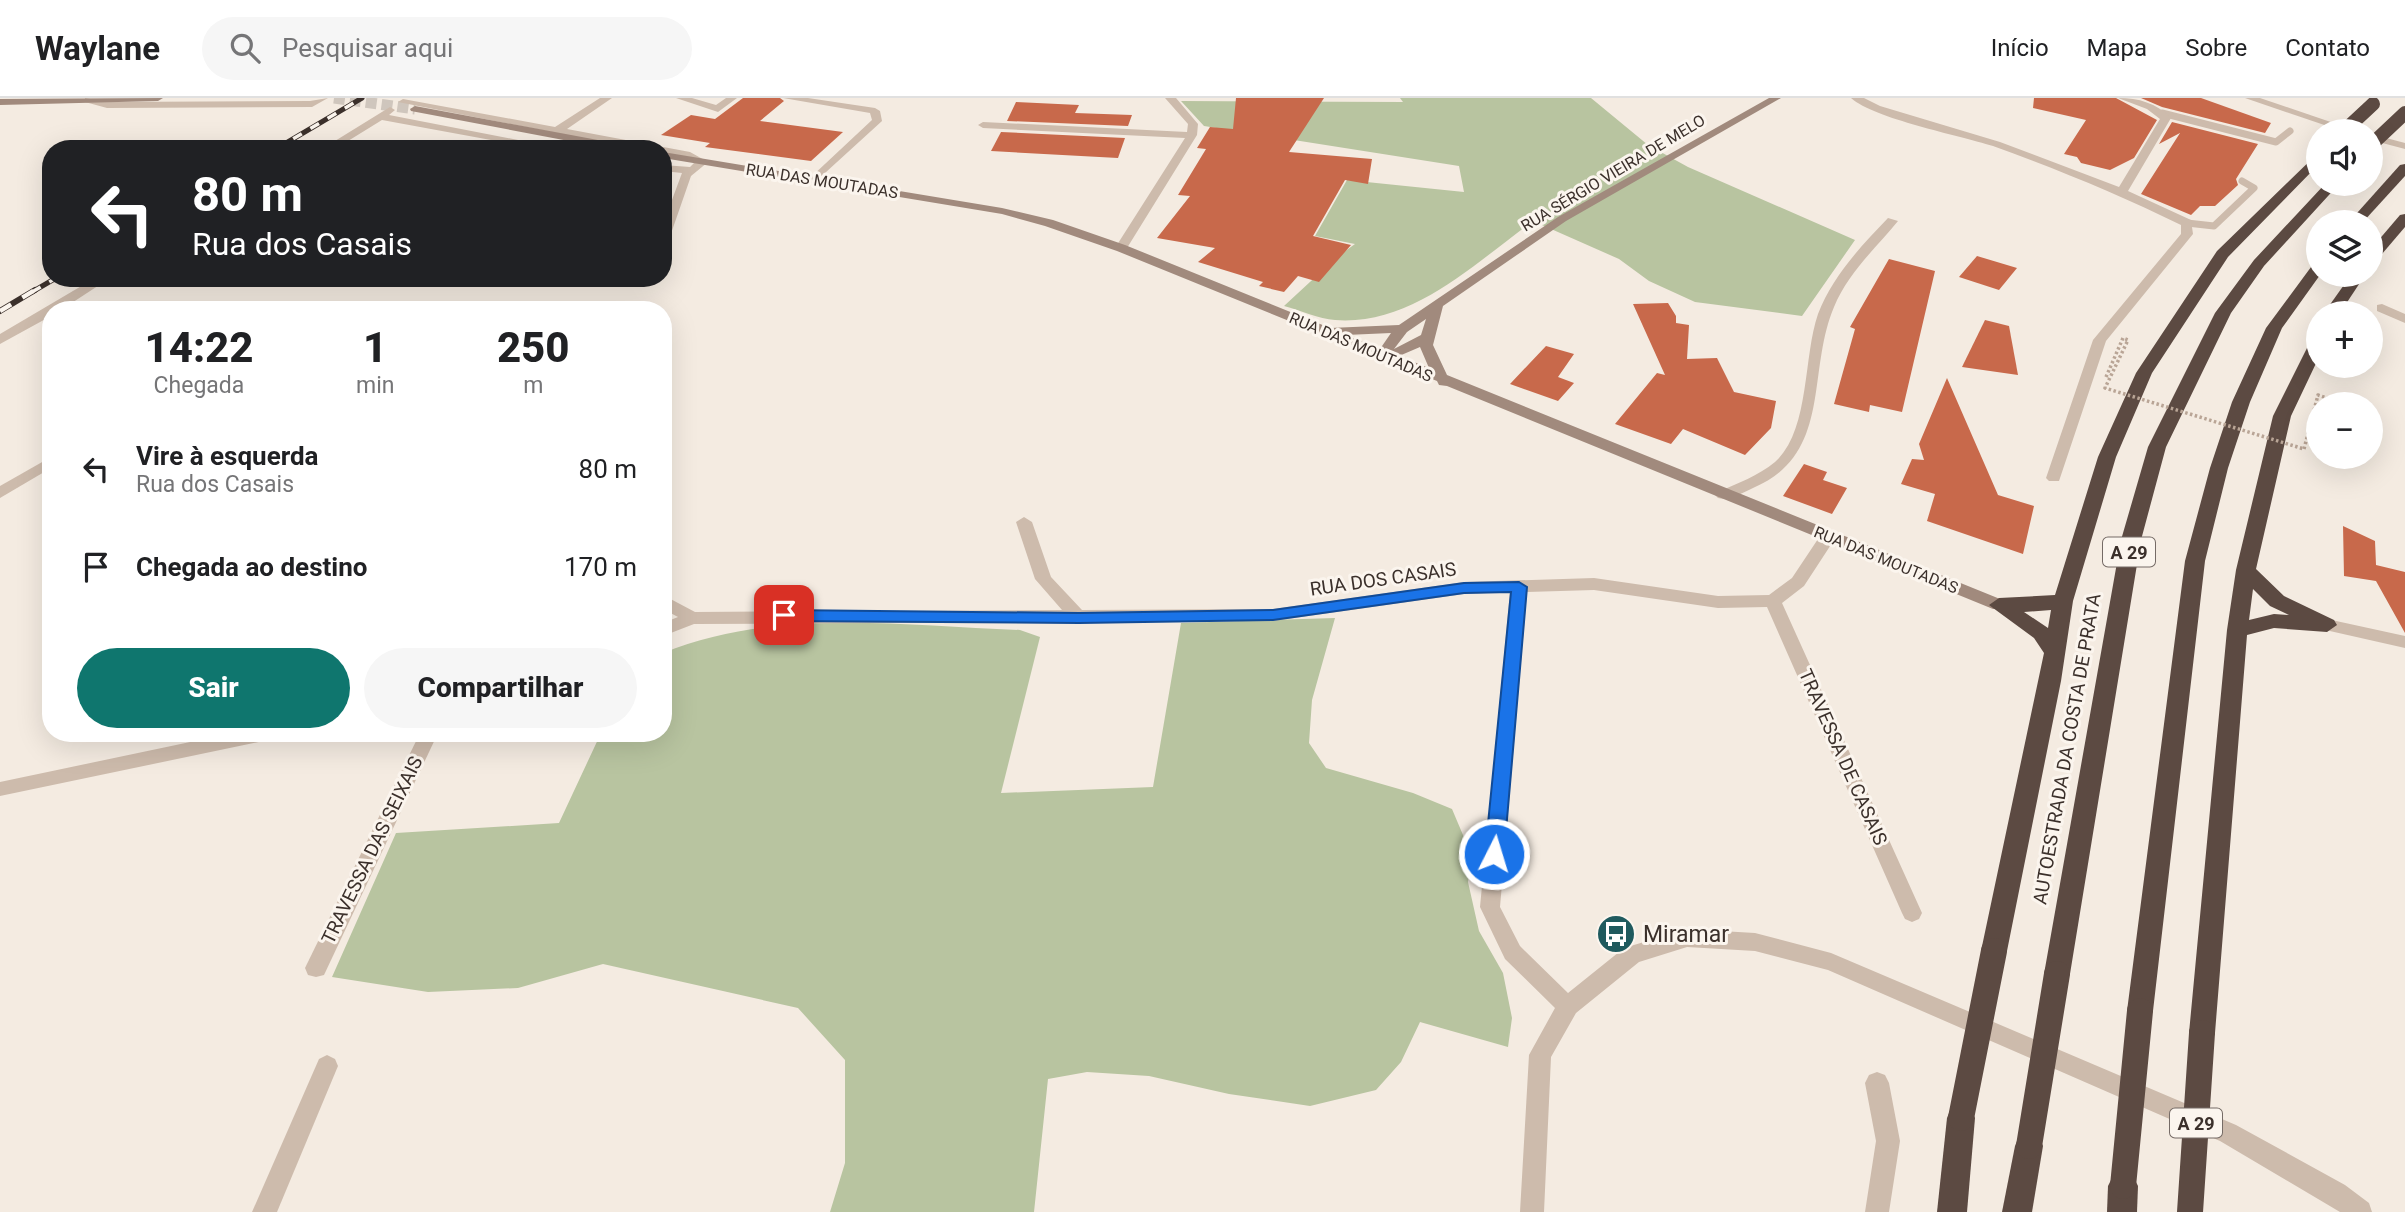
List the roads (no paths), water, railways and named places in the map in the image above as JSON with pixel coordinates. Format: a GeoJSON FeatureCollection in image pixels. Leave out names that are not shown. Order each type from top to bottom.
{"type":"FeatureCollection","features":[{"type":"Feature","properties":{"kind":"highway"},"geometry":{"type":"LineString","coordinates":[[2357,119],[2376,101]]}},
{"type":"Feature","properties":{"kind":"highway"},"geometry":{"type":"LineString","coordinates":[[2383,134],[2405,113]]}},
{"type":"Feature","properties":{"kind":"highway","name":"A 29"},"geometry":{"type":"LineString","coordinates":[[1952,1212],[1961,1118],[2056,653],[2063,601],[2107,457],[2144,373],[2222,254],[2306,168]]}},
{"type":"Feature","properties":{"kind":"highway"},"geometry":{"type":"LineString","coordinates":[[2367,210],[2405,168]]}},
{"type":"Feature","properties":{"kind":"highway","name":"AUTOESTRADA DA COSTA DE PRATA"},"geometry":{"type":"LineString","coordinates":[[2017,1212],[2131,540],[2157,447],[2223,313],[2259,263],[2321,196]]}},
{"type":"Feature","properties":{"kind":"highway"},"geometry":{"type":"LineString","coordinates":[[2383,244],[2405,218]]}},
{"type":"Feature","properties":{"kind":"highway"},"geometry":{"type":"LineString","coordinates":[[2122,1199],[2140,1011],[2195,561],[2219,468],[2241,402],[2274,328],[2306,283]]}},
{"type":"Feature","properties":{"kind":"highway","name":"A 29"},"geometry":{"type":"LineString","coordinates":[[2189,1212],[2236,630],[2246,570],[2282,416],[2306,367]]}},
{"type":"Feature","properties":{"kind":"highway"},"geometry":{"type":"LineString","coordinates":[[2246,570],[2277,601],[2327,625]]}},
{"type":"Feature","properties":{"kind":"highway"},"geometry":{"type":"LineString","coordinates":[[1999,606],[2063,601]]}},
{"type":"Feature","properties":{"kind":"highway"},"geometry":{"type":"LineString","coordinates":[[1999,606],[2041,633],[2056,653]]}},
{"type":"Feature","properties":{"kind":"highway"},"geometry":{"type":"LineString","coordinates":[[2236,630],[2274,621],[2327,625]]}},
{"type":"Feature","properties":{"kind":"main road"},"geometry":{"type":"LineString","coordinates":[[0,102],[158,98]]}},
{"type":"Feature","properties":{"kind":"main road","name":"RUA SÉRGIO VIEIRA DE MELO"},"geometry":{"type":"LineString","coordinates":[[1384,356],[1390,342],[1402,329],[1562,219],[1776,98]]}},
{"type":"Feature","properties":{"kind":"main road"},"geometry":{"type":"LineString","coordinates":[[415,109],[582,140]]}},
{"type":"Feature","properties":{"kind":"main road","name":"RUA DAS MOUTADAS"},"geometry":{"type":"LineString","coordinates":[[672,156],[696,166],[814,180],[1002,212],[1049,223],[1121,248],[1444,382],[1999,606]]}},
{"type":"Feature","properties":{"kind":"main road"},"geometry":{"type":"LineString","coordinates":[[1384,356],[1408,349],[1424,338],[1437,306]]}},
{"type":"Feature","properties":{"kind":"main road"},"geometry":{"type":"LineString","coordinates":[[1320,330],[1402,329]]}},
{"type":"Feature","properties":{"kind":"main road"},"geometry":{"type":"LineString","coordinates":[[1424,338],[1428,356],[1444,382]]}},
{"type":"Feature","properties":{"kind":"street"},"geometry":{"type":"LineString","coordinates":[[91,99],[107,105],[312,104],[323,98]]}},
{"type":"Feature","properties":{"kind":"street"},"geometry":{"type":"LineString","coordinates":[[558,131],[607,98]]}},
{"type":"Feature","properties":{"kind":"street"},"geometry":{"type":"LineString","coordinates":[[681,98],[718,108],[732,98]]}},
{"type":"Feature","properties":{"kind":"street"},"geometry":{"type":"LineString","coordinates":[[788,98],[875,111],[877,121],[814,180]]}},
{"type":"Feature","properties":{"kind":"street"},"geometry":{"type":"LineString","coordinates":[[1121,248],[1192,135],[1193,124],[1170,98]]}},
{"type":"Feature","properties":{"kind":"street"},"geometry":{"type":"LineString","coordinates":[[1856,98],[1876,108],[1996,144],[2122,192],[2187,223],[2187,234],[2100,340],[2054,478]]}},
{"type":"Feature","properties":{"kind":"street"},"geometry":{"type":"LineString","coordinates":[[2122,192],[2166,118],[2162,113],[2123,98]]}},
{"type":"Feature","properties":{"kind":"street"},"geometry":{"type":"LineString","coordinates":[[2250,98],[2315,119]]}},
{"type":"Feature","properties":{"kind":"street"},"geometry":{"type":"LineString","coordinates":[[341,140],[406,100],[608,140]]}},
{"type":"Feature","properties":{"kind":"street"},"geometry":{"type":"LineString","coordinates":[[379,116],[510,140]]}},
{"type":"Feature","properties":{"kind":"street"},"geometry":{"type":"LineString","coordinates":[[983,125],[1192,135]]}},
{"type":"Feature","properties":{"kind":"street"},"geometry":{"type":"LineString","coordinates":[[2383,140],[2405,146]]}},
{"type":"Feature","properties":{"kind":"street"},"geometry":{"type":"LineString","coordinates":[[672,216],[686,175],[696,166]]}},
{"type":"Feature","properties":{"kind":"street","name":"RUA DAS MOUTADAS"},"geometry":{"type":"LineString","coordinates":[[672,167],[696,166]]}},
{"type":"Feature","properties":{"kind":"street"},"geometry":{"type":"LineString","coordinates":[[1723,495],[1752,485],[1783,465],[1796,449],[1803,427],[1825,312],[1867,244],[1892,221]]}},
{"type":"Feature","properties":{"kind":"street"},"geometry":{"type":"LineString","coordinates":[[66,301],[89,287]]}},
{"type":"Feature","properties":{"kind":"street"},"geometry":{"type":"LineString","coordinates":[[2383,308],[2405,319]]}},
{"type":"Feature","properties":{"kind":"street"},"geometry":{"type":"LineString","coordinates":[[0,340],[42,315]]}},
{"type":"Feature","properties":{"kind":"street"},"geometry":{"type":"LineString","coordinates":[[0,493],[42,467]]}},
{"type":"Feature","properties":{"kind":"street"},"geometry":{"type":"LineString","coordinates":[[1024,522],[1043,579],[1079,618]]}},
{"type":"Feature","properties":{"kind":"street"},"geometry":{"type":"LineString","coordinates":[[1773,601],[1798,582],[1828,537]]}},
{"type":"Feature","properties":{"kind":"street","name":"RUA DOS CASAIS"},"geometry":{"type":"LineString","coordinates":[[692,618],[757,615],[1079,618],[1273,615],[1464,588],[1594,584],[1718,602],[1773,601]]}},
{"type":"Feature","properties":{"kind":"street"},"geometry":{"type":"LineString","coordinates":[[1519,587],[1490,907],[1501,939],[1516,961],[1568,1006]]}},
{"type":"Feature","properties":{"kind":"street","name":"TRAVESSA DE CASAIS"},"geometry":{"type":"LineString","coordinates":[[1773,601],[1912,912]]}},
{"type":"Feature","properties":{"kind":"street"},"geometry":{"type":"LineString","coordinates":[[672,606],[692,618]]}},
{"type":"Feature","properties":{"kind":"street"},"geometry":{"type":"LineString","coordinates":[[672,626],[692,618]]}},
{"type":"Feature","properties":{"kind":"street"},"geometry":{"type":"LineString","coordinates":[[2327,625],[2405,642]]}},
{"type":"Feature","properties":{"kind":"street"},"geometry":{"type":"LineString","coordinates":[[0,789],[225,742]]}},
{"type":"Feature","properties":{"kind":"street","name":"TRAVESSA DAS SEIXAIS"},"geometry":{"type":"LineString","coordinates":[[316,968],[425,742]]}},
{"type":"Feature","properties":{"kind":"street"},"geometry":{"type":"LineString","coordinates":[[1532,1212],[1540,1055],[1568,1006],[1632,954],[1687,938],[1768,946],[1831,962],[2228,1133],[2336,1194],[2360,1212]]}},
{"type":"Feature","properties":{"kind":"street"},"geometry":{"type":"LineString","coordinates":[[264,1212],[327,1066]]}},
{"type":"Feature","properties":{"kind":"street"},"geometry":{"type":"LineString","coordinates":[[1877,1083],[1888,1142],[1877,1212]]}},
{"type":"Feature","properties":{"kind":"lane"},"geometry":{"type":"LineString","coordinates":[[2162,113],[2276,142],[2290,131]]}},
{"type":"Feature","properties":{"kind":"lane"},"geometry":{"type":"LineString","coordinates":[[2187,223],[2214,226],[2254,188],[2242,181]]}},
{"type":"Feature","properties":{"kind":"tunnel"},"geometry":{"type":"LineString","coordinates":[[334,98],[415,109]]}},
{"type":"Feature","properties":{"kind":"railway"},"geometry":{"type":"LineString","coordinates":[[291,140],[362,98]]}},
{"type":"Feature","properties":{"kind":"railway"},"geometry":{"type":"LineString","coordinates":[[32,292],[42,286]]}},
{"type":"Feature","properties":{"kind":"railway"},"geometry":{"type":"LineString","coordinates":[[0,311],[35,290]]}},
{"type":"Feature","properties":{"kind":"place","name":"Miramar"},"geometry":{"type":"Point","coordinates":[1616,934]}}]}
